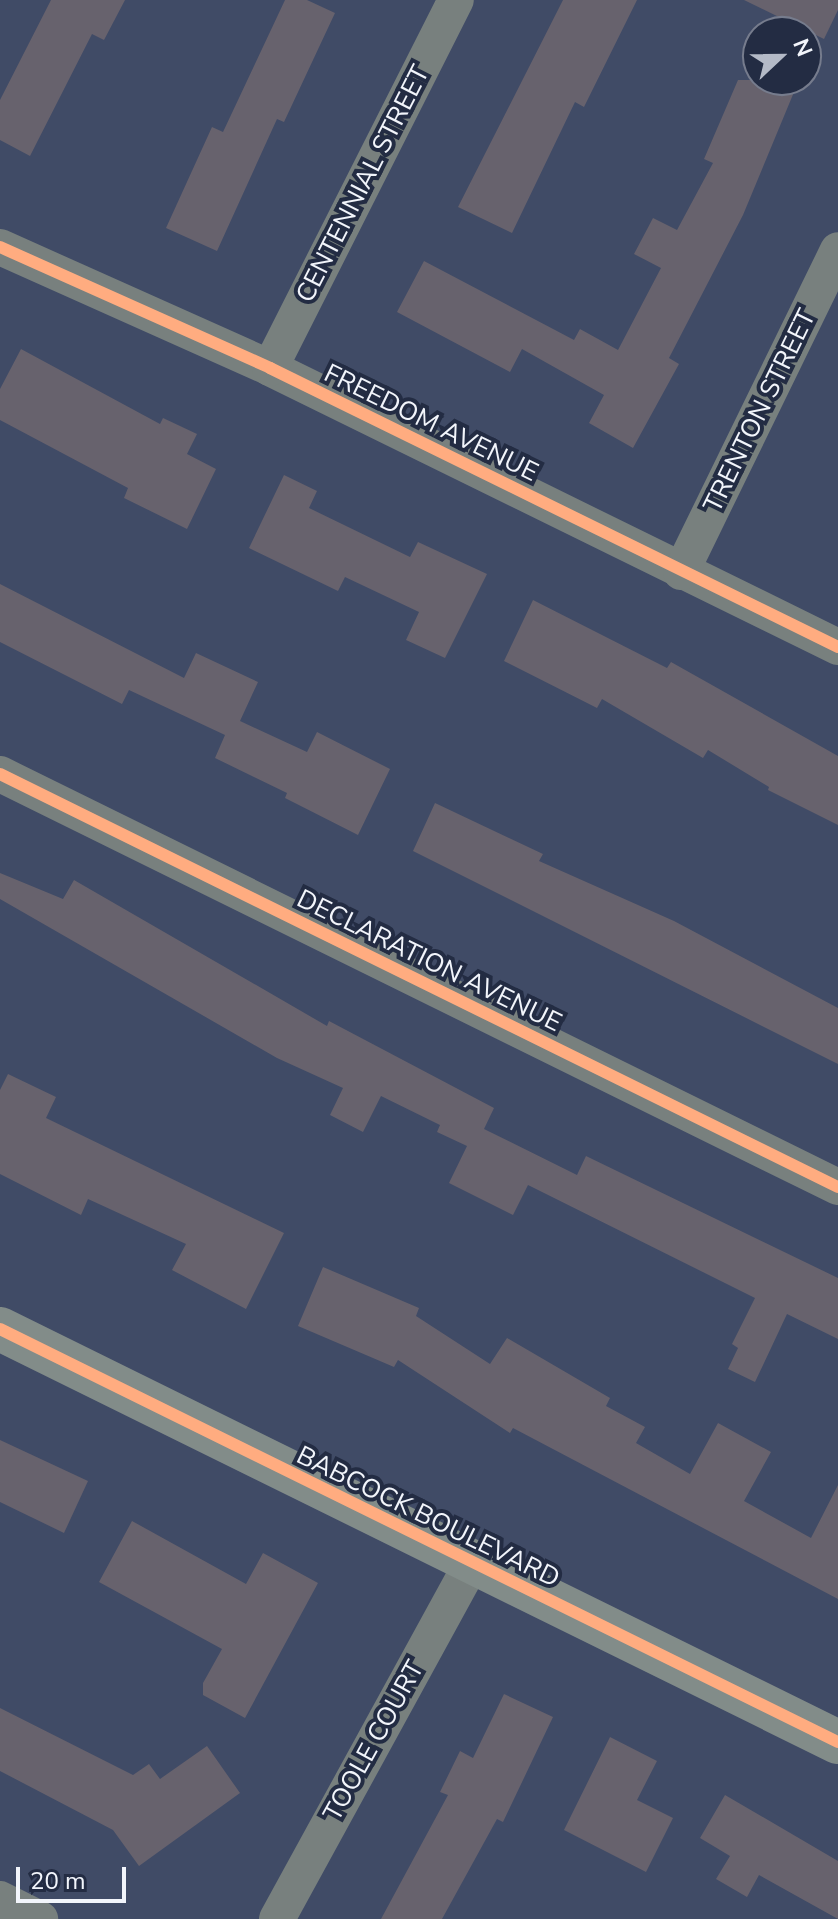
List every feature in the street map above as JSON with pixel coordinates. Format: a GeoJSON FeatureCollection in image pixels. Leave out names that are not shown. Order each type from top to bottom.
{"type":"FeatureCollection","features":[{"type":"Feature","properties":{"kind":"street","name":"CENTENNIAL STREET"},"geometry":{"type":"LineString","coordinates":[[270,368],[456,0]]}},
{"type":"Feature","properties":{"kind":"street","name":"FREEDOM AVENUE"},"geometry":{"type":"LineString","coordinates":[[0,247],[270,368],[838,647]]}},
{"type":"Feature","properties":{"kind":"street","name":"TRENTON STREET"},"geometry":{"type":"LineString","coordinates":[[681,572],[838,250]]}},
{"type":"Feature","properties":{"kind":"street","name":"DECLARATION AVENUE"},"geometry":{"type":"LineString","coordinates":[[0,774],[838,1187]]}},
{"type":"Feature","properties":{"kind":"street","name":"BABCOCK BOULEVARD"},"geometry":{"type":"LineString","coordinates":[[0,1329],[838,1742]]}},
{"type":"Feature","properties":{"kind":"street","name":"TOOLE COURT"},"geometry":{"type":"LineString","coordinates":[[277,1919],[472,1563]]}},
{"type":"Feature","properties":{"kind":"street"},"geometry":{"type":"LineString","coordinates":[[0,1899],[40,1919]]}},
{"type":"Feature","properties":{"kind":"building"},"geometry":{"type":"Polygon","coordinates":[[[51,0],[125,0],[104,40],[92,34],[30,156],[0,140],[0,100],[51,0]]]}},
{"type":"Feature","properties":{"kind":"building"},"geometry":{"type":"Polygon","coordinates":[[[285,0],[307,0],[335,13],[284,122],[277,119],[217,251],[166,228],[212,127],[223,132],[285,0]]]}},
{"type":"Feature","properties":{"kind":"building"},"geometry":{"type":"Polygon","coordinates":[[[563,0],[637,0],[584,107],[575,102],[512,233],[458,207],[563,0]]]}},
{"type":"Feature","properties":{"kind":"building"},"geometry":{"type":"Polygon","coordinates":[[[744,0],[838,0],[838,10],[824,39],[822,16],[777,16],[744,0]]]}},
{"type":"Feature","properties":{"kind":"building"},"geometry":{"type":"Polygon","coordinates":[[[738,80],[742,80],[742,96],[792,96],[743,215],[669,358],[679,364],[633,448],[589,423],[604,395],[522,349],[510,372],[397,312],[424,261],[574,340],[580,329],[618,350],[661,268],[634,254],[653,218],[677,230],[713,163],[704,159],[738,80]]]}},
{"type":"Feature","properties":{"kind":"building"},"geometry":{"type":"Polygon","coordinates":[[[21,349],[160,424],[163,418],[197,434],[187,454],[216,469],[187,529],[124,498],[128,488],[0,420],[0,389],[21,349]]]}},
{"type":"Feature","properties":{"kind":"building"},"geometry":{"type":"Polygon","coordinates":[[[284,475],[317,491],[309,508],[410,557],[418,542],[487,574],[445,658],[406,640],[419,612],[345,577],[338,591],[249,548],[284,475]]]}},
{"type":"Feature","properties":{"kind":"building"},"geometry":{"type":"Polygon","coordinates":[[[0,584],[184,678],[196,653],[258,682],[240,721],[307,752],[317,732],[390,769],[358,835],[285,798],[287,793],[215,758],[225,735],[129,690],[122,704],[0,642],[0,584]]]}},
{"type":"Feature","properties":{"kind":"building"},"geometry":{"type":"Polygon","coordinates":[[[533,600],[667,668],[671,662],[838,756],[838,825],[768,790],[769,787],[708,750],[703,758],[602,699],[597,708],[504,661],[533,600]]]}},
{"type":"Feature","properties":{"kind":"building"},"geometry":{"type":"Polygon","coordinates":[[[435,803],[543,854],[539,861],[674,921],[838,1008],[838,1064],[413,851],[435,803]]]}},
{"type":"Feature","properties":{"kind":"building"},"geometry":{"type":"Polygon","coordinates":[[[0,873],[63,899],[74,880],[327,1026],[329,1021],[494,1108],[484,1129],[577,1175],[586,1156],[838,1278],[838,1339],[787,1314],[755,1382],[728,1369],[738,1348],[732,1344],[755,1298],[528,1185],[513,1215],[449,1183],[467,1146],[437,1132],[440,1125],[381,1096],[363,1132],[330,1115],[343,1088],[277,1058],[0,899],[0,873]]]}},
{"type":"Feature","properties":{"kind":"building"},"geometry":{"type":"Polygon","coordinates":[[[8,1074],[56,1097],[46,1118],[284,1233],[246,1309],[172,1270],[186,1244],[88,1199],[81,1215],[0,1174],[0,1090],[8,1074]]]}},
{"type":"Feature","properties":{"kind":"building"},"geometry":{"type":"Polygon","coordinates":[[[323,1267],[419,1308],[416,1316],[490,1364],[507,1338],[610,1398],[606,1406],[645,1427],[636,1443],[690,1474],[718,1423],[771,1452],[744,1501],[811,1538],[838,1485],[838,1599],[513,1428],[510,1433],[398,1360],[394,1367],[298,1326],[323,1267]]]}},
{"type":"Feature","properties":{"kind":"building"},"geometry":{"type":"Polygon","coordinates":[[[0,1440],[88,1481],[64,1533],[0,1502],[0,1440]]]}},
{"type":"Feature","properties":{"kind":"building"},"geometry":{"type":"Polygon","coordinates":[[[132,1521],[246,1584],[263,1553],[318,1583],[245,1718],[203,1695],[203,1683],[222,1649],[99,1582],[132,1521]]]}},
{"type":"Feature","properties":{"kind":"building"},"geometry":{"type":"Polygon","coordinates":[[[504,1694],[553,1717],[503,1822],[497,1819],[442,1919],[381,1919],[448,1795],[440,1792],[460,1751],[473,1758],[504,1694]]]}},
{"type":"Feature","properties":{"kind":"building"},"geometry":{"type":"Polygon","coordinates":[[[0,1708],[133,1775],[149,1764],[160,1779],[207,1746],[240,1793],[139,1866],[113,1830],[0,1771],[0,1708]]]}},
{"type":"Feature","properties":{"kind":"building"},"geometry":{"type":"Polygon","coordinates":[[[610,1737],[657,1761],[637,1800],[673,1818],[646,1872],[564,1830],[610,1737]]]}},
{"type":"Feature","properties":{"kind":"building"},"geometry":{"type":"Polygon","coordinates":[[[725,1795],[838,1861],[838,1919],[759,1875],[747,1897],[716,1879],[730,1856],[700,1838],[725,1795]]]}},
{"type":"Feature","properties":{"kind":"cycle path"},"geometry":{"type":"LineString","coordinates":[[0,247],[270,368],[838,647]]}},
{"type":"Feature","properties":{"kind":"cycle path"},"geometry":{"type":"LineString","coordinates":[[0,774],[838,1187]]}},
{"type":"Feature","properties":{"kind":"cycle path"},"geometry":{"type":"LineString","coordinates":[[0,1329],[838,1742]]}}]}
